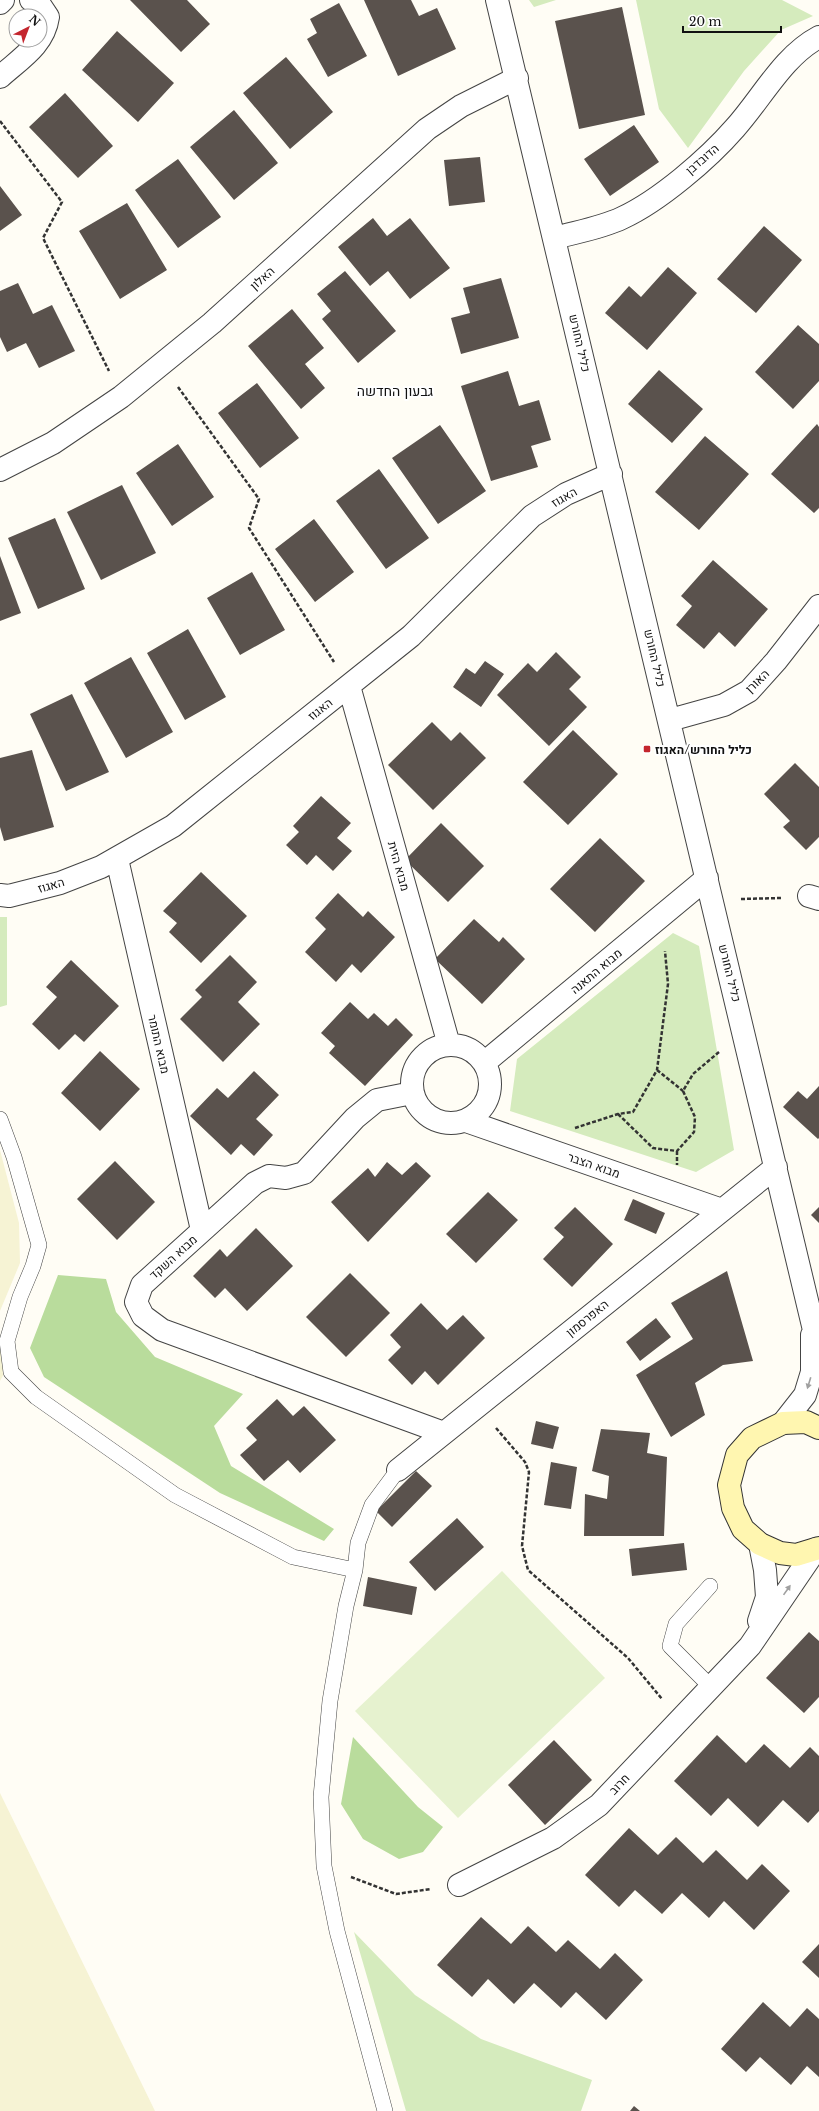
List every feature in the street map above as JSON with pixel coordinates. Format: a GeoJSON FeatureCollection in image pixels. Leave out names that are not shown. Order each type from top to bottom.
{"type":"FeatureCollection","features":[{"type":"Feature","properties":{"kind":"street"},"geometry":{"type":"LineString","coordinates":[[0,3],[3,0]]}},
{"type":"Feature","properties":{"kind":"street","name":"כליל החורש"},"geometry":{"type":"LineString","coordinates":[[497,0],[670,720],[812,1316],[819,1351]]}},
{"type":"Feature","properties":{"kind":"street"},"geometry":{"type":"LineString","coordinates":[[0,76],[39,43],[46,29],[48,17],[39,2]]}},
{"type":"Feature","properties":{"kind":"street","name":"הדובדבן"},"geometry":{"type":"LineString","coordinates":[[554,238],[621,219],[656,198],[708,156],[735,128],[805,44],[819,37]]}},
{"type":"Feature","properties":{"kind":"street","name":"האלון"},"geometry":{"type":"LineString","coordinates":[[0,470],[53,443],[122,397],[212,323],[427,129],[461,106],[516,78]]}},
{"type":"Feature","properties":{"kind":"street","name":"האגוז"},"geometry":{"type":"LineString","coordinates":[[0,895],[9,896],[60,883],[101,867],[173,826],[411,636],[532,516],[566,494],[611,474]]}},
{"type":"Feature","properties":{"kind":"street","name":"האורן"},"geometry":{"type":"LineString","coordinates":[[670,720],[724,705],[749,691],[776,661],[819,606]]}},
{"type":"Feature","properties":{"kind":"street","name":"מבוא הזית"},"geometry":{"type":"LineString","coordinates":[[349,686],[449,1045]]}},
{"type":"Feature","properties":{"kind":"street","name":"מבוא התומר"},"geometry":{"type":"LineString","coordinates":[[117,859],[202,1230]]}},
{"type":"Feature","properties":{"kind":"street","name":"מבוא התאנה"},"geometry":{"type":"LineString","coordinates":[[484,1063],[707,878]]}},
{"type":"Feature","properties":{"kind":"street"},"geometry":{"type":"LineString","coordinates":[[449,1045],[462,1047],[474,1053],[484,1063],[489,1076],[490,1090],[486,1103],[477,1114],[466,1121],[457,1123],[443,1123],[430,1118],[420,1109],[412,1093],[412,1079],[416,1066],[424,1055],[435,1048],[449,1045]]}},
{"type":"Feature","properties":{"kind":"street","name":"מבוא השקד"},"geometry":{"type":"LineString","coordinates":[[412,1093],[377,1100],[355,1118],[304,1172],[286,1178],[269,1176],[254,1183],[142,1285],[136,1302],[143,1316],[162,1330],[444,1433]]}},
{"type":"Feature","properties":{"kind":"street","name":"מבוא הצבר"},"geometry":{"type":"LineString","coordinates":[[466,1121],[722,1210]]}},
{"type":"Feature","properties":{"kind":"street","name":"האפרסמון"},"geometry":{"type":"LineString","coordinates":[[398,1470],[776,1167]]}},
{"type":"Feature","properties":{"kind":"street","name":"כליל החורש"},"geometry":{"type":"LineString","coordinates":[[783,1422],[805,1395],[812,1372],[812,1316]]}},
{"type":"Feature","properties":{"kind":"street"},"geometry":{"type":"LineString","coordinates":[[818,1549],[796,1555],[780,1552],[760,1544],[743,1529],[732,1508],[729,1485],[738,1456],[752,1438],[783,1422],[806,1422],[819,1428]]}},
{"type":"Feature","properties":{"kind":"street","name":"חרוב"},"geometry":{"type":"LineString","coordinates":[[750,1646],[767,1598],[765,1570],[760,1544]]}},
{"type":"Feature","properties":{"kind":"street","name":"חרוב"},"geometry":{"type":"LineString","coordinates":[[459,1885],[553,1838],[599,1805],[750,1646],[818,1549]]}},
{"type":"Feature","properties":{"kind":"lane"},"geometry":{"type":"LineString","coordinates":[[0,1119],[14,1157],[39,1246],[33,1266],[20,1297],[7,1341],[11,1372],[36,1397],[175,1495],[293,1557],[355,1570]]}},
{"type":"Feature","properties":{"kind":"lane"},"geometry":{"type":"LineString","coordinates":[[385,2111],[336,1930],[324,1866],[321,1797],[330,1708],[346,1606],[355,1570],[358,1543],[372,1505],[398,1470]]}},
{"type":"Feature","properties":{"kind":"lane"},"geometry":{"type":"LineString","coordinates":[[710,1586],[676,1624],[670,1646],[710,1687]]}},
{"type":"Feature","properties":{"kind":"path"},"geometry":{"type":"LineString","coordinates":[[0,121],[62,202],[43,238],[122,397]]}},
{"type":"Feature","properties":{"kind":"path"},"geometry":{"type":"LineString","coordinates":[[161,364],[259,499],[249,528],[349,686]]}},
{"type":"Feature","properties":{"kind":"path"},"geometry":{"type":"LineString","coordinates":[[712,900],[814,898]]}},
{"type":"Feature","properties":{"kind":"path"},"geometry":{"type":"LineString","coordinates":[[573,1128],[618,1114],[633,1112],[657,1070],[668,984],[661,916]]}},
{"type":"Feature","properties":{"kind":"path"},"geometry":{"type":"LineString","coordinates":[[683,1091],[693,1074],[744,1032]]}},
{"type":"Feature","properties":{"kind":"path"},"geometry":{"type":"LineString","coordinates":[[618,1114],[653,1148],[677,1151],[694,1132],[695,1117],[683,1091],[657,1070]]}},
{"type":"Feature","properties":{"kind":"path"},"geometry":{"type":"LineString","coordinates":[[478,1406],[525,1462],[529,1472],[522,1546],[528,1570],[628,1658],[679,1720]]}},
{"type":"Feature","properties":{"kind":"path"},"geometry":{"type":"LineString","coordinates":[[324,1866],[396,1894],[459,1885]]}},
{"type":"Feature","properties":{"kind":"shaded area"},"geometry":{"type":"Polygon","coordinates":[[[0,1150],[19,1223],[20,1263],[0,1311],[0,1150]]]}},
{"type":"Feature","properties":{"kind":"shaded area"},"geometry":{"type":"Polygon","coordinates":[[[0,1349],[6,1370],[0,1381],[0,1349]]]}},
{"type":"Feature","properties":{"kind":"shaded area"},"geometry":{"type":"Polygon","coordinates":[[[0,1793],[155,2111],[0,2111],[0,1793]]]}},
{"type":"Feature","properties":{"kind":"green space"},"geometry":{"type":"Polygon","coordinates":[[[529,0],[556,0],[534,7],[529,0]]]}},
{"type":"Feature","properties":{"kind":"green space"},"geometry":{"type":"Polygon","coordinates":[[[636,0],[782,0],[813,16],[781,30],[744,71],[688,148],[659,109],[636,0]]]}},
{"type":"Feature","properties":{"kind":"green space"},"geometry":{"type":"Polygon","coordinates":[[[0,917],[7,917],[7,1005],[0,1007],[0,917]]]}},
{"type":"Feature","properties":{"kind":"green space"},"geometry":{"type":"Polygon","coordinates":[[[673,933],[699,946],[734,1150],[696,1172],[510,1111],[517,1059],[673,933]]]}},
{"type":"Feature","properties":{"kind":"green space"},"geometry":{"type":"Polygon","coordinates":[[[58,1275],[106,1279],[116,1312],[155,1357],[243,1394],[214,1426],[231,1466],[334,1529],[324,1541],[220,1493],[44,1377],[30,1348],[58,1275]]]}},
{"type":"Feature","properties":{"kind":"green space"},"geometry":{"type":"Polygon","coordinates":[[[502,1571],[605,1678],[458,1818],[355,1711],[502,1571]]]}},
{"type":"Feature","properties":{"kind":"green space"},"geometry":{"type":"Polygon","coordinates":[[[353,1737],[418,1807],[443,1827],[423,1852],[399,1859],[363,1839],[341,1804],[353,1737]]]}},
{"type":"Feature","properties":{"kind":"green space"},"geometry":{"type":"Polygon","coordinates":[[[354,1932],[415,1995],[481,2039],[592,2080],[581,2111],[406,2111],[354,1932]]]}},
{"type":"Feature","properties":{"kind":"building"},"geometry":{"type":"Polygon","coordinates":[[[130,0],[187,0],[210,24],[181,52],[130,0]]]}},
{"type":"Feature","properties":{"kind":"building"},"geometry":{"type":"Polygon","coordinates":[[[364,0],[411,0],[419,16],[437,8],[456,49],[398,76],[364,0]]]}},
{"type":"Feature","properties":{"kind":"building"},"geometry":{"type":"Polygon","coordinates":[[[339,3],[367,56],[328,77],[307,39],[317,33],[310,19],[339,3]]]}},
{"type":"Feature","properties":{"kind":"building"},"geometry":{"type":"Polygon","coordinates":[[[622,7],[645,115],[579,129],[555,21],[622,7]]]}},
{"type":"Feature","properties":{"kind":"building"},"geometry":{"type":"Polygon","coordinates":[[[117,31],[174,83],[138,122],[82,70],[117,31]]]}},
{"type":"Feature","properties":{"kind":"building"},"geometry":{"type":"Polygon","coordinates":[[[286,57],[333,112],[290,149],[243,93],[286,57]]]}},
{"type":"Feature","properties":{"kind":"building"},"geometry":{"type":"Polygon","coordinates":[[[65,93],[113,146],[78,178],[29,127],[65,93]]]}},
{"type":"Feature","properties":{"kind":"building"},"geometry":{"type":"Polygon","coordinates":[[[234,110],[278,163],[234,200],[190,147],[234,110]]]}},
{"type":"Feature","properties":{"kind":"building"},"geometry":{"type":"Polygon","coordinates":[[[634,125],[659,162],[610,196],[584,159],[634,125]]]}},
{"type":"Feature","properties":{"kind":"building"},"geometry":{"type":"Polygon","coordinates":[[[480,157],[485,202],[449,206],[444,160],[480,157]]]}},
{"type":"Feature","properties":{"kind":"building"},"geometry":{"type":"Polygon","coordinates":[[[178,159],[221,217],[178,248],[135,190],[178,159]]]}},
{"type":"Feature","properties":{"kind":"building"},"geometry":{"type":"Polygon","coordinates":[[[0,186],[22,215],[0,231],[0,186]]]}},
{"type":"Feature","properties":{"kind":"building"},"geometry":{"type":"Polygon","coordinates":[[[127,203],[167,270],[120,299],[79,231],[127,203]]]}},
{"type":"Feature","properties":{"kind":"building"},"geometry":{"type":"Polygon","coordinates":[[[373,218],[387,236],[410,218],[450,268],[410,299],[388,271],[370,286],[338,247],[373,218]]]}},
{"type":"Feature","properties":{"kind":"building"},"geometry":{"type":"Polygon","coordinates":[[[764,226],[802,260],[756,313],[717,279],[764,226]]]}},
{"type":"Feature","properties":{"kind":"building"},"geometry":{"type":"Polygon","coordinates":[[[668,267],[697,293],[647,350],[605,313],[629,286],[641,297],[668,267]]]}},
{"type":"Feature","properties":{"kind":"building"},"geometry":{"type":"Polygon","coordinates":[[[345,271],[396,331],[358,363],[322,319],[331,311],[317,294],[345,271]]]}},
{"type":"Feature","properties":{"kind":"building"},"geometry":{"type":"Polygon","coordinates":[[[501,278],[519,338],[461,354],[451,318],[470,313],[463,288],[501,278]]]}},
{"type":"Feature","properties":{"kind":"building"},"geometry":{"type":"Polygon","coordinates":[[[18,283],[33,314],[52,305],[75,351],[39,368],[26,343],[7,352],[0,337],[0,291],[18,283]]]}},
{"type":"Feature","properties":{"kind":"building"},"geometry":{"type":"Polygon","coordinates":[[[292,309],[324,348],[305,364],[325,388],[301,409],[248,346],[292,309]]]}},
{"type":"Feature","properties":{"kind":"building"},"geometry":{"type":"Polygon","coordinates":[[[798,325],[819,344],[819,381],[793,409],[755,372],[798,325]]]}},
{"type":"Feature","properties":{"kind":"building"},"geometry":{"type":"Polygon","coordinates":[[[659,370],[703,409],[672,443],[628,404],[659,370]]]}},
{"type":"Feature","properties":{"kind":"building"},"geometry":{"type":"Polygon","coordinates":[[[508,371],[519,406],[539,400],[551,440],[531,446],[538,467],[491,481],[461,386],[508,371]]]}},
{"type":"Feature","properties":{"kind":"building"},"geometry":{"type":"Polygon","coordinates":[[[257,383],[299,438],[260,468],[218,413],[257,383]]]}},
{"type":"Feature","properties":{"kind":"building"},"geometry":{"type":"Polygon","coordinates":[[[817,424],[819,427],[819,508],[814,513],[771,474],[817,424]]]}},
{"type":"Feature","properties":{"kind":"building"},"geometry":{"type":"Polygon","coordinates":[[[440,425],[486,491],[438,524],[392,458],[440,425]]]}},
{"type":"Feature","properties":{"kind":"building"},"geometry":{"type":"Polygon","coordinates":[[[705,436],[749,474],[699,530],[655,492],[705,436]]]}},
{"type":"Feature","properties":{"kind":"building"},"geometry":{"type":"Polygon","coordinates":[[[178,444],[214,497],[172,526],[136,473],[178,444]]]}},
{"type":"Feature","properties":{"kind":"building"},"geometry":{"type":"Polygon","coordinates":[[[379,469],[429,538],[386,569],[336,501],[379,469]]]}},
{"type":"Feature","properties":{"kind":"building"},"geometry":{"type":"Polygon","coordinates":[[[122,485],[156,553],[101,580],[67,512],[122,485]]]}},
{"type":"Feature","properties":{"kind":"building"},"geometry":{"type":"Polygon","coordinates":[[[55,518],[85,589],[38,609],[8,538],[55,518]]]}},
{"type":"Feature","properties":{"kind":"building"},"geometry":{"type":"Polygon","coordinates":[[[314,519],[354,572],[315,602],[275,549],[314,519]]]}},
{"type":"Feature","properties":{"kind":"building"},"geometry":{"type":"Polygon","coordinates":[[[0,556],[21,613],[0,621],[0,556]]]}},
{"type":"Feature","properties":{"kind":"building"},"geometry":{"type":"Polygon","coordinates":[[[713,560],[768,609],[735,647],[719,632],[704,649],[676,625],[692,606],[681,596],[713,560]]]}},
{"type":"Feature","properties":{"kind":"building"},"geometry":{"type":"Polygon","coordinates":[[[252,572],[285,630],[240,655],[207,598],[252,572]]]}},
{"type":"Feature","properties":{"kind":"building"},"geometry":{"type":"Polygon","coordinates":[[[188,629],[226,697],[185,720],[147,653],[188,629]]]}},
{"type":"Feature","properties":{"kind":"building"},"geometry":{"type":"Polygon","coordinates":[[[556,652],[581,677],[569,689],[587,707],[549,746],[497,695],[528,663],[537,672],[556,652]]]}},
{"type":"Feature","properties":{"kind":"building"},"geometry":{"type":"Polygon","coordinates":[[[131,657],[173,732],[126,758],[84,683],[131,657]]]}},
{"type":"Feature","properties":{"kind":"building"},"geometry":{"type":"Polygon","coordinates":[[[485,661],[504,674],[481,707],[453,687],[466,668],[475,674],[485,661]]]}},
{"type":"Feature","properties":{"kind":"building"},"geometry":{"type":"Polygon","coordinates":[[[72,694],[109,772],[66,791],[30,714],[72,694]]]}},
{"type":"Feature","properties":{"kind":"building"},"geometry":{"type":"Polygon","coordinates":[[[432,722],[451,741],[460,732],[486,758],[433,810],[388,765],[432,722]]]}},
{"type":"Feature","properties":{"kind":"building"},"geometry":{"type":"Polygon","coordinates":[[[573,730],[618,774],[568,825],[523,782],[573,730]]]}},
{"type":"Feature","properties":{"kind":"building"},"geometry":{"type":"Polygon","coordinates":[[[32,750],[54,827],[4,841],[0,827],[0,758],[32,750]]]}},
{"type":"Feature","properties":{"kind":"building"},"geometry":{"type":"Polygon","coordinates":[[[795,763],[819,787],[819,837],[806,850],[783,827],[790,821],[764,794],[795,763]]]}},
{"type":"Feature","properties":{"kind":"building"},"geometry":{"type":"Polygon","coordinates":[[[321,796],[351,823],[337,838],[352,851],[333,871],[316,855],[307,865],[286,845],[299,832],[293,826],[321,796]]]}},
{"type":"Feature","properties":{"kind":"building"},"geometry":{"type":"Polygon","coordinates":[[[441,823],[484,866],[448,902],[405,860],[441,823]]]}},
{"type":"Feature","properties":{"kind":"building"},"geometry":{"type":"Polygon","coordinates":[[[600,838],[645,881],[595,932],[550,889],[600,838]]]}},
{"type":"Feature","properties":{"kind":"building"},"geometry":{"type":"Polygon","coordinates":[[[201,872],[247,916],[201,963],[169,932],[177,923],[163,911],[201,872]]]}},
{"type":"Feature","properties":{"kind":"building"},"geometry":{"type":"Polygon","coordinates":[[[338,893],[363,917],[368,911],[395,937],[361,973],[352,964],[336,982],[305,952],[326,929],[315,918],[338,893]]]}},
{"type":"Feature","properties":{"kind":"building"},"geometry":{"type":"Polygon","coordinates":[[[474,919],[499,942],[503,937],[525,959],[482,1004],[435,959],[474,919]]]}},
{"type":"Feature","properties":{"kind":"building"},"geometry":{"type":"Polygon","coordinates":[[[230,955],[257,982],[238,1002],[260,1024],[223,1062],[180,1019],[202,997],[195,990],[230,955]]]}},
{"type":"Feature","properties":{"kind":"building"},"geometry":{"type":"Polygon","coordinates":[[[71,960],[119,1006],[84,1042],[75,1034],[59,1050],[32,1024],[57,997],[46,987],[71,960]]]}},
{"type":"Feature","properties":{"kind":"building"},"geometry":{"type":"Polygon","coordinates":[[[350,1002],[368,1019],[374,1013],[388,1026],[396,1018],[413,1035],[365,1086],[329,1053],[335,1046],[321,1033],[350,1002]]]}},
{"type":"Feature","properties":{"kind":"building"},"geometry":{"type":"Polygon","coordinates":[[[100,1051],[140,1089],[100,1131],[61,1093],[100,1051]]]}},
{"type":"Feature","properties":{"kind":"building"},"geometry":{"type":"Polygon","coordinates":[[[254,1071],[279,1095],[256,1119],[273,1135],[254,1156],[241,1144],[231,1155],[190,1116],[217,1088],[228,1098],[254,1071]]]}},
{"type":"Feature","properties":{"kind":"building"},"geometry":{"type":"Polygon","coordinates":[[[819,1086],[818,1139],[783,1107],[798,1091],[807,1099],[819,1086]]]}},
{"type":"Feature","properties":{"kind":"building"},"geometry":{"type":"Polygon","coordinates":[[[115,1161],[155,1202],[117,1240],[77,1199],[115,1161]]]}},
{"type":"Feature","properties":{"kind":"building"},"geometry":{"type":"Polygon","coordinates":[[[387,1162],[402,1175],[416,1162],[431,1176],[368,1242],[331,1202],[368,1168],[375,1177],[387,1162]]]}},
{"type":"Feature","properties":{"kind":"building"},"geometry":{"type":"Polygon","coordinates":[[[488,1192],[518,1220],[476,1263],[446,1234],[488,1192]]]}},
{"type":"Feature","properties":{"kind":"building"},"geometry":{"type":"Polygon","coordinates":[[[633,1199],[665,1213],[656,1234],[624,1220],[633,1199]]]}},
{"type":"Feature","properties":{"kind":"building"},"geometry":{"type":"Polygon","coordinates":[[[575,1207],[613,1244],[572,1287],[543,1259],[564,1237],[554,1228],[575,1207]]]}},
{"type":"Feature","properties":{"kind":"building"},"geometry":{"type":"Polygon","coordinates":[[[819,1207],[819,1223],[811,1215],[819,1207]]]}},
{"type":"Feature","properties":{"kind":"building"},"geometry":{"type":"Polygon","coordinates":[[[256,1228],[293,1266],[247,1311],[225,1288],[215,1298],[193,1276],[220,1249],[227,1257],[256,1228]]]}},
{"type":"Feature","properties":{"kind":"building"},"geometry":{"type":"Polygon","coordinates":[[[727,1271],[753,1361],[723,1365],[695,1383],[705,1415],[671,1437],[636,1375],[693,1339],[671,1303],[727,1271]]]}},
{"type":"Feature","properties":{"kind":"building"},"geometry":{"type":"Polygon","coordinates":[[[350,1273],[390,1313],[346,1357],[306,1317],[350,1273]]]}},
{"type":"Feature","properties":{"kind":"building"},"geometry":{"type":"Polygon","coordinates":[[[421,1303],[447,1330],[463,1315],[485,1338],[438,1385],[425,1371],[412,1385],[388,1360],[401,1347],[390,1335],[421,1303]]]}},
{"type":"Feature","properties":{"kind":"building"},"geometry":{"type":"Polygon","coordinates":[[[656,1318],[671,1337],[640,1361],[626,1342],[656,1318]]]}},
{"type":"Feature","properties":{"kind":"building"},"geometry":{"type":"Polygon","coordinates":[[[277,1399],[293,1416],[304,1406],[336,1440],[300,1473],[288,1460],[264,1481],[240,1455],[257,1440],[246,1428],[277,1399]]]}},
{"type":"Feature","properties":{"kind":"building"},"geometry":{"type":"Polygon","coordinates":[[[536,1421],[559,1427],[553,1449],[531,1444],[536,1421]]]}},
{"type":"Feature","properties":{"kind":"building"},"geometry":{"type":"Polygon","coordinates":[[[601,1429],[650,1433],[647,1453],[667,1457],[664,1536],[584,1536],[585,1494],[607,1499],[609,1476],[592,1471],[601,1429]]]}},
{"type":"Feature","properties":{"kind":"building"},"geometry":{"type":"Polygon","coordinates":[[[551,1462],[577,1467],[571,1509],[544,1505],[551,1462]]]}},
{"type":"Feature","properties":{"kind":"building"},"geometry":{"type":"Polygon","coordinates":[[[416,1471],[432,1486],[392,1527],[376,1511],[416,1471]]]}},
{"type":"Feature","properties":{"kind":"building"},"geometry":{"type":"Polygon","coordinates":[[[457,1518],[484,1547],[435,1591],[409,1562],[457,1518]]]}},
{"type":"Feature","properties":{"kind":"building"},"geometry":{"type":"Polygon","coordinates":[[[684,1543],[687,1570],[632,1576],[629,1549],[684,1543]]]}},
{"type":"Feature","properties":{"kind":"building"},"geometry":{"type":"Polygon","coordinates":[[[368,1577],[417,1587],[412,1615],[363,1606],[368,1577]]]}},
{"type":"Feature","properties":{"kind":"building"},"geometry":{"type":"Polygon","coordinates":[[[809,1632],[819,1641],[819,1697],[804,1713],[766,1678],[809,1632]]]}},
{"type":"Feature","properties":{"kind":"building"},"geometry":{"type":"Polygon","coordinates":[[[717,1735],[746,1763],[764,1744],[790,1768],[810,1747],[819,1756],[819,1811],[808,1823],[783,1800],[758,1827],[728,1798],[711,1816],[674,1781],[717,1735]]]}},
{"type":"Feature","properties":{"kind":"building"},"geometry":{"type":"Polygon","coordinates":[[[554,1740],[592,1780],[545,1825],[508,1785],[554,1740]]]}},
{"type":"Feature","properties":{"kind":"building"},"geometry":{"type":"Polygon","coordinates":[[[629,1828],[658,1855],[676,1837],[703,1863],[716,1850],[747,1880],[762,1864],[790,1891],[754,1930],[724,1901],[709,1918],[682,1893],[662,1914],[635,1890],[619,1907],[585,1875],[629,1828]]]}},
{"type":"Feature","properties":{"kind":"building"},"geometry":{"type":"Polygon","coordinates":[[[481,1917],[511,1944],[528,1926],[556,1952],[568,1940],[600,1969],[615,1953],[643,1980],[606,2020],[576,1992],[561,2008],[534,1983],[514,2004],[488,1979],[472,1997],[437,1965],[481,1917]]]}},
{"type":"Feature","properties":{"kind":"building"},"geometry":{"type":"Polygon","coordinates":[[[819,1944],[819,1978],[802,1962],[819,1944]]]}},
{"type":"Feature","properties":{"kind":"building"},"geometry":{"type":"Polygon","coordinates":[[[763,2002],[790,2027],[807,2008],[819,2019],[819,2077],[807,2066],[791,2085],[760,2057],[746,2072],[721,2049],[763,2002]]]}},
{"type":"Feature","properties":{"kind":"building"},"geometry":{"type":"Polygon","coordinates":[[[634,2106],[640,2111],[630,2111],[634,2106]]]}},
{"type":"Feature","properties":{"kind":"place","name":"כליל החורש/האגוז"},"geometry":{"type":"Point","coordinates":[647,749]}},
{"type":"Feature","properties":{"kind":"district","name":"גבעון החדשה"},"geometry":{"type":"Point","coordinates":[395,391]}}]}
